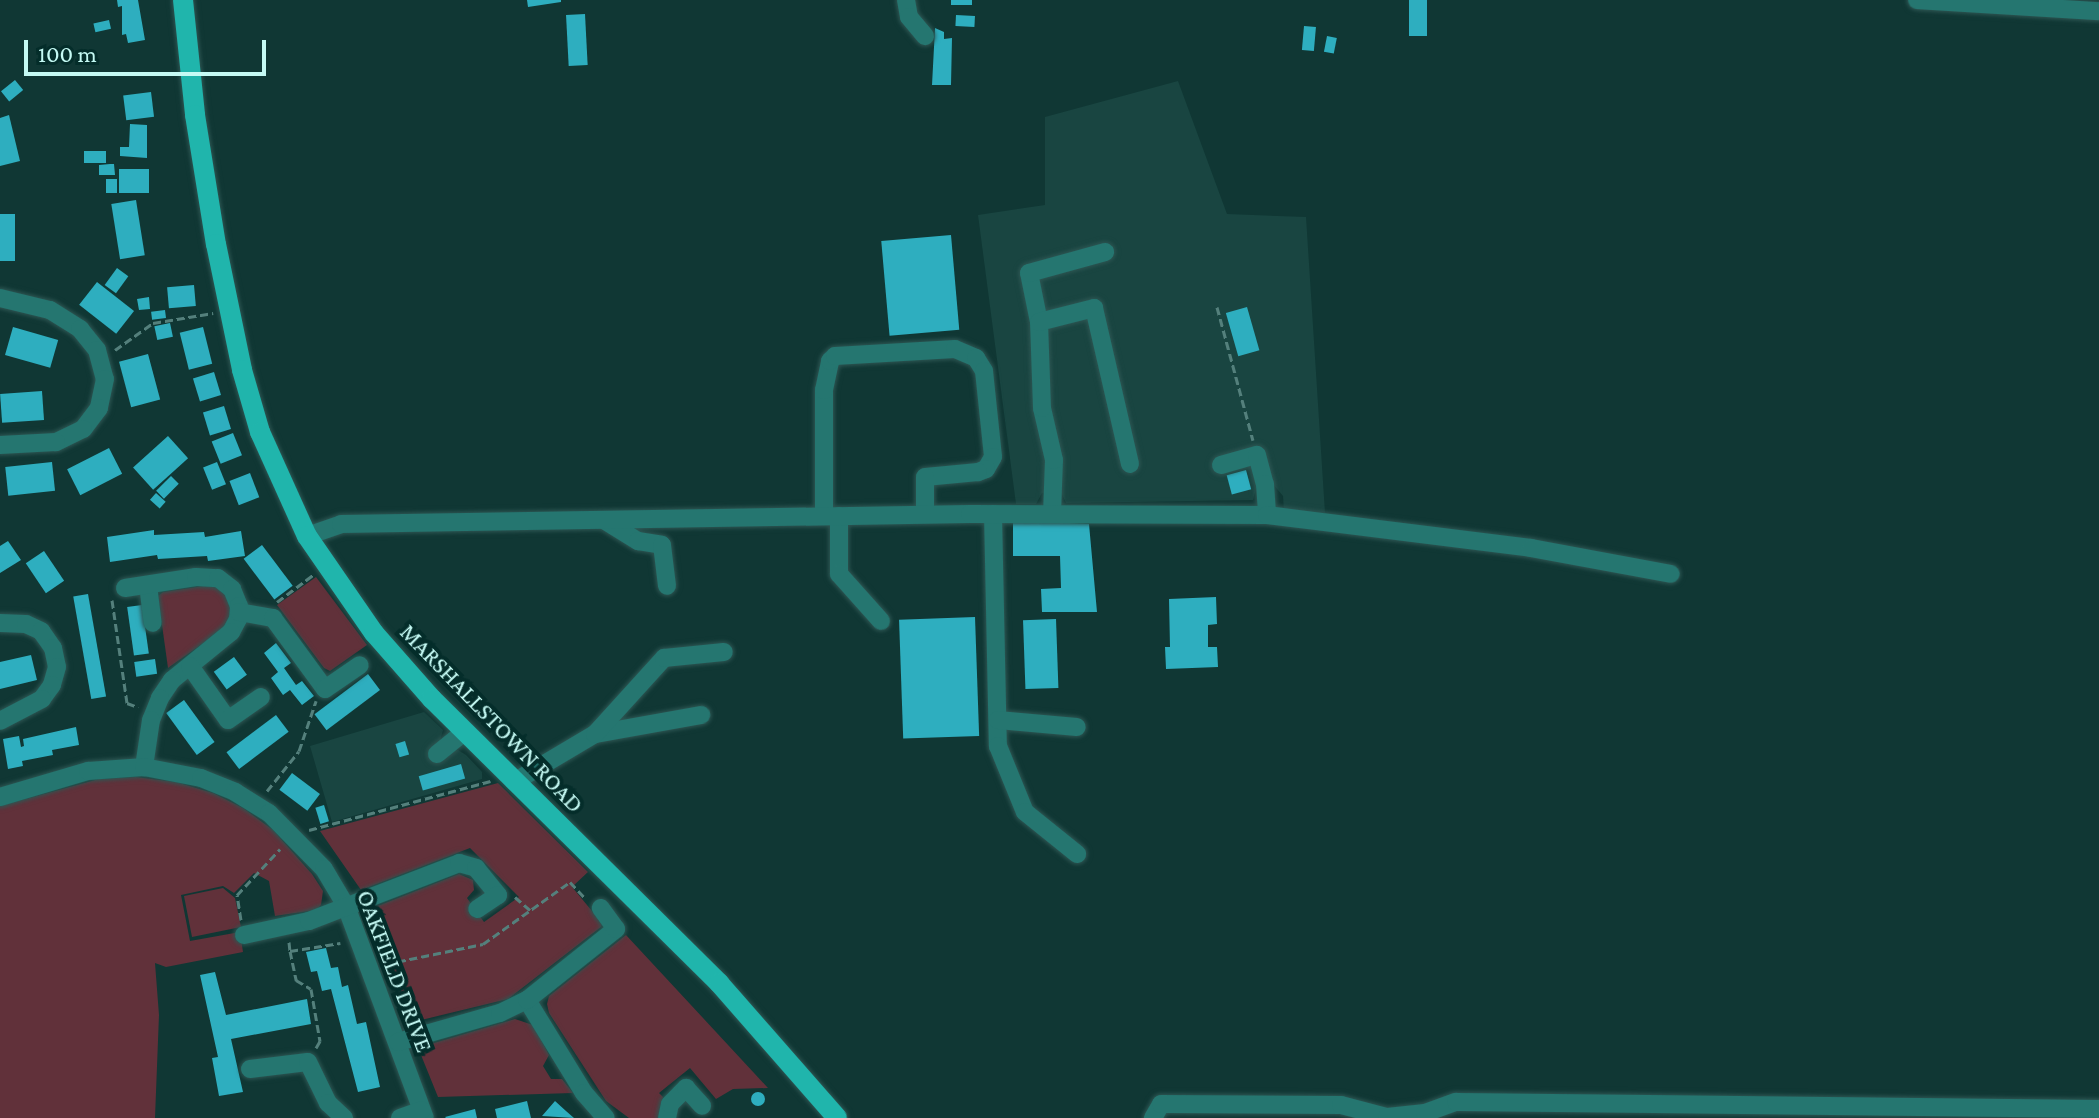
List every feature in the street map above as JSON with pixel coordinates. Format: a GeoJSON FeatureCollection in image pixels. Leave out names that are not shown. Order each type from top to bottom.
{"type":"FeatureCollection","features":[{"type":"Feature","properties":{"kind":"main road","name":"MARSHALLSTOWN ROAD"},"geometry":{"type":"LineString","coordinates":[[183,0],[195,115],[229,311],[260,432],[307,536],[374,633],[464,732],[719,983],[837,1118]]}},
{"type":"Feature","properties":{"kind":"street"},"geometry":{"type":"LineString","coordinates":[[906,0],[909,17],[925,36]]}},
{"type":"Feature","properties":{"kind":"street"},"geometry":{"type":"LineString","coordinates":[[1917,0],[2099,11]]}},
{"type":"Feature","properties":{"kind":"street"},"geometry":{"type":"LineString","coordinates":[[1052,514],[1054,460],[1042,408],[1039,322],[1029,273],[1105,252]]}},
{"type":"Feature","properties":{"kind":"street"},"geometry":{"type":"LineString","coordinates":[[0,298],[32,303],[66,319],[93,344],[101,360],[103,397],[83,429],[56,442],[0,445]]}},
{"type":"Feature","properties":{"kind":"street"},"geometry":{"type":"LineString","coordinates":[[1039,322],[1094,308],[1130,464]]}},
{"type":"Feature","properties":{"kind":"street"},"geometry":{"type":"LineString","coordinates":[[881,621],[839,574],[824,390],[830,361],[835,356],[955,349],[976,358],[984,371],[993,457],[986,469],[978,472],[925,477],[925,514]]}},
{"type":"Feature","properties":{"kind":"street"},"geometry":{"type":"LineString","coordinates":[[1221,465],[1257,455],[1265,484],[1267,515]]}},
{"type":"Feature","properties":{"kind":"street"},"geometry":{"type":"LineString","coordinates":[[307,536],[341,524],[925,514],[1267,515],[1531,548],[1671,574]]}},
{"type":"Feature","properties":{"kind":"street"},"geometry":{"type":"LineString","coordinates":[[993,514],[998,746],[1025,812],[1077,854]]}},
{"type":"Feature","properties":{"kind":"street"},"geometry":{"type":"LineString","coordinates":[[604,520],[638,541],[662,545],[667,586]]}},
{"type":"Feature","properties":{"kind":"street"},"geometry":{"type":"LineString","coordinates":[[125,588],[196,577],[218,578],[232,589],[239,612],[231,632],[168,686],[153,712],[144,767]]}},
{"type":"Feature","properties":{"kind":"street"},"geometry":{"type":"LineString","coordinates":[[148,585],[153,623]]}},
{"type":"Feature","properties":{"kind":"street"},"geometry":{"type":"LineString","coordinates":[[239,612],[262,613],[278,622],[325,689],[360,665]]}},
{"type":"Feature","properties":{"kind":"street"},"geometry":{"type":"LineString","coordinates":[[0,623],[26,624],[41,631],[56,659],[52,685],[37,703],[0,721]]}},
{"type":"Feature","properties":{"kind":"street"},"geometry":{"type":"LineString","coordinates":[[595,734],[664,658],[724,652]]}},
{"type":"Feature","properties":{"kind":"street"},"geometry":{"type":"LineString","coordinates":[[190,666],[228,720],[261,697]]}},
{"type":"Feature","properties":{"kind":"street"},"geometry":{"type":"LineString","coordinates":[[511,779],[595,734],[701,715]]}},
{"type":"Feature","properties":{"kind":"street"},"geometry":{"type":"LineString","coordinates":[[998,720],[1077,727]]}},
{"type":"Feature","properties":{"kind":"street"},"geometry":{"type":"LineString","coordinates":[[437,754],[464,732]]}},
{"type":"Feature","properties":{"kind":"street","name":"OAKFIELD DRIVE"},"geometry":{"type":"LineString","coordinates":[[0,797],[88,771],[144,767],[201,778],[257,804],[294,834],[324,869],[346,906],[423,1114]]}},
{"type":"Feature","properties":{"kind":"street"},"geometry":{"type":"LineString","coordinates":[[244,935],[286,927],[446,866],[464,863],[476,868],[498,895],[477,909]]}},
{"type":"Feature","properties":{"kind":"street"},"geometry":{"type":"LineString","coordinates":[[398,1042],[500,1013],[527,1000],[616,929],[601,908]]}},
{"type":"Feature","properties":{"kind":"street"},"geometry":{"type":"LineString","coordinates":[[527,1000],[580,1087],[606,1118]]}},
{"type":"Feature","properties":{"kind":"street"},"geometry":{"type":"LineString","coordinates":[[250,1069],[308,1062],[328,1103],[344,1118]]}},
{"type":"Feature","properties":{"kind":"street"},"geometry":{"type":"LineString","coordinates":[[667,1118],[670,1104],[686,1088],[702,1106]]}},
{"type":"Feature","properties":{"kind":"street"},"geometry":{"type":"LineString","coordinates":[[1153,1118],[1161,1104],[1341,1105],[1387,1117],[1425,1113],[1456,1102],[2099,1109]]}},
{"type":"Feature","properties":{"kind":"street"},"geometry":{"type":"LineString","coordinates":[[400,1118],[423,1114]]}},
{"type":"Feature","properties":{"kind":"path"},"geometry":{"type":"LineString","coordinates":[[1217,307],[1257,455]]}},
{"type":"Feature","properties":{"kind":"path"},"geometry":{"type":"LineString","coordinates":[[101,360],[153,323],[229,311]]}},
{"type":"Feature","properties":{"kind":"path"},"geometry":{"type":"LineString","coordinates":[[262,613],[325,565]]}},
{"type":"Feature","properties":{"kind":"path"},"geometry":{"type":"LineString","coordinates":[[125,588],[111,589],[127,703],[153,712]]}},
{"type":"Feature","properties":{"kind":"path"},"geometry":{"type":"LineString","coordinates":[[257,804],[299,751],[322,684]]}},
{"type":"Feature","properties":{"kind":"path"},"geometry":{"type":"LineString","coordinates":[[244,935],[237,895],[294,834],[511,779]]}},
{"type":"Feature","properties":{"kind":"path"},"geometry":{"type":"LineString","coordinates":[[370,967],[483,944],[570,882],[595,909],[601,908]]}},
{"type":"Feature","properties":{"kind":"path"},"geometry":{"type":"LineString","coordinates":[[286,927],[296,980],[311,989],[320,1041],[308,1062]]}},
{"type":"Feature","properties":{"kind":"path"},"geometry":{"type":"LineString","coordinates":[[290,951],[360,939]]}},
{"type":"Feature","properties":{"kind":"shaded area"},"geometry":{"type":"Polygon","coordinates":[[[1178,81],[1227,214],[1306,217],[1325,513],[1284,512],[1283,496],[1272,483],[1257,485],[1253,500],[1066,503],[1061,492],[1052,492],[1042,493],[1036,504],[1016,504],[978,215],[1045,205],[1045,117],[1178,81]]]}},
{"type":"Feature","properties":{"kind":"shaded area"},"geometry":{"type":"Polygon","coordinates":[[[316,577],[367,645],[330,671],[324,668],[277,605],[316,577]]]}},
{"type":"Feature","properties":{"kind":"shaded area"},"geometry":{"type":"Polygon","coordinates":[[[210,585],[223,591],[230,602],[232,616],[226,627],[168,668],[158,596],[163,592],[210,585]]]}},
{"type":"Feature","properties":{"kind":"shaded area"},"geometry":{"type":"Polygon","coordinates":[[[424,712],[443,730],[440,741],[450,751],[458,750],[466,755],[482,772],[482,779],[332,822],[310,746],[424,712]]]}},
{"type":"Feature","properties":{"kind":"shaded area"},"geometry":{"type":"Polygon","coordinates":[[[136,777],[176,782],[213,793],[243,808],[273,830],[312,874],[323,891],[321,905],[316,910],[275,916],[269,881],[254,873],[234,893],[223,886],[181,895],[190,941],[240,932],[243,952],[166,967],[155,963],[159,1015],[155,1118],[0,1118],[0,806],[99,779],[136,777]]]}},
{"type":"Feature","properties":{"kind":"shaded area"},"geometry":{"type":"Polygon","coordinates":[[[498,783],[588,872],[572,887],[602,923],[601,927],[508,999],[413,1022],[370,909],[459,874],[473,880],[474,890],[467,898],[484,922],[519,897],[470,848],[361,890],[320,831],[498,783]]]}},
{"type":"Feature","properties":{"kind":"shaded area"},"geometry":{"type":"Polygon","coordinates":[[[223,888],[235,898],[241,927],[192,937],[184,896],[223,888]]]}},
{"type":"Feature","properties":{"kind":"shaded area"},"geometry":{"type":"Polygon","coordinates":[[[626,935],[768,1088],[733,1089],[716,1099],[690,1068],[659,1093],[663,1097],[660,1118],[629,1118],[606,1101],[549,1013],[547,1004],[549,996],[626,935]]]}},
{"type":"Feature","properties":{"kind":"shaded area"},"geometry":{"type":"Polygon","coordinates":[[[515,1019],[533,1025],[549,1055],[543,1066],[551,1079],[562,1079],[573,1093],[438,1097],[421,1055],[427,1045],[515,1019]]]}},
{"type":"Feature","properties":{"kind":"building"},"geometry":{"type":"Polygon","coordinates":[[[117,0],[138,0],[145,40],[128,43],[126,34],[122,35],[122,6],[118,7],[117,0]]]}},
{"type":"Feature","properties":{"kind":"building"},"geometry":{"type":"Polygon","coordinates":[[[527,0],[561,0],[561,2],[528,7],[527,0]]]}},
{"type":"Feature","properties":{"kind":"building"},"geometry":{"type":"Polygon","coordinates":[[[951,0],[972,0],[972,5],[951,5],[951,0]]]}},
{"type":"Feature","properties":{"kind":"building"},"geometry":{"type":"Polygon","coordinates":[[[1409,0],[1427,0],[1427,36],[1409,36],[1409,0]]]}},
{"type":"Feature","properties":{"kind":"building"},"geometry":{"type":"Polygon","coordinates":[[[585,14],[588,65],[569,66],[566,15],[585,14]]]}},
{"type":"Feature","properties":{"kind":"building"},"geometry":{"type":"Polygon","coordinates":[[[956,15],[975,16],[974,27],[955,26],[956,15]]]}},
{"type":"Feature","properties":{"kind":"building"},"geometry":{"type":"Polygon","coordinates":[[[109,20],[111,29],[95,32],[93,24],[109,20]]]}},
{"type":"Feature","properties":{"kind":"building"},"geometry":{"type":"Polygon","coordinates":[[[1304,26],[1316,27],[1314,51],[1302,50],[1304,26]]]}},
{"type":"Feature","properties":{"kind":"building"},"geometry":{"type":"Polygon","coordinates":[[[935,28],[944,32],[944,39],[952,38],[951,85],[932,85],[935,28]]]}},
{"type":"Feature","properties":{"kind":"building"},"geometry":{"type":"Polygon","coordinates":[[[1327,36],[1337,38],[1334,54],[1324,52],[1327,36]]]}},
{"type":"Feature","properties":{"kind":"building"},"geometry":{"type":"Polygon","coordinates":[[[15,80],[23,90],[9,101],[1,91],[15,80]]]}},
{"type":"Feature","properties":{"kind":"building"},"geometry":{"type":"Polygon","coordinates":[[[151,92],[154,117],[126,120],[123,95],[151,92]]]}},
{"type":"Feature","properties":{"kind":"building"},"geometry":{"type":"Polygon","coordinates":[[[9,115],[20,161],[0,166],[0,118],[9,115]]]}},
{"type":"Feature","properties":{"kind":"building"},"geometry":{"type":"Polygon","coordinates":[[[130,124],[147,125],[147,158],[120,156],[120,147],[129,147],[130,124]]]}},
{"type":"Feature","properties":{"kind":"building"},"geometry":{"type":"Polygon","coordinates":[[[84,151],[106,151],[106,163],[84,163],[84,151]]]}},
{"type":"Feature","properties":{"kind":"building"},"geometry":{"type":"Polygon","coordinates":[[[114,164],[115,175],[99,175],[99,165],[114,164]]]}},
{"type":"Feature","properties":{"kind":"building"},"geometry":{"type":"Polygon","coordinates":[[[119,169],[149,169],[149,193],[119,193],[119,169]]]}},
{"type":"Feature","properties":{"kind":"building"},"geometry":{"type":"Polygon","coordinates":[[[106,179],[117,179],[117,193],[106,193],[106,179]]]}},
{"type":"Feature","properties":{"kind":"building"},"geometry":{"type":"Polygon","coordinates":[[[136,200],[145,255],[120,259],[111,204],[136,200]]]}},
{"type":"Feature","properties":{"kind":"building"},"geometry":{"type":"Polygon","coordinates":[[[0,214],[15,214],[15,261],[0,261],[0,214]]]}},
{"type":"Feature","properties":{"kind":"building"},"geometry":{"type":"Polygon","coordinates":[[[951,235],[959,330],[890,336],[881,241],[951,235]]]}},
{"type":"Feature","properties":{"kind":"building"},"geometry":{"type":"Polygon","coordinates":[[[117,268],[128,276],[116,293],[105,285],[117,268]]]}},
{"type":"Feature","properties":{"kind":"building"},"geometry":{"type":"Polygon","coordinates":[[[97,282],[134,311],[116,334],[79,305],[97,282]]]}},
{"type":"Feature","properties":{"kind":"building"},"geometry":{"type":"Polygon","coordinates":[[[194,285],[196,306],[169,308],[167,287],[194,285]]]}},
{"type":"Feature","properties":{"kind":"building"},"geometry":{"type":"Polygon","coordinates":[[[149,297],[150,309],[139,310],[137,299],[149,297]]]}},
{"type":"Feature","properties":{"kind":"building"},"geometry":{"type":"Polygon","coordinates":[[[1247,307],[1259,350],[1238,356],[1226,313],[1247,307]]]}},
{"type":"Feature","properties":{"kind":"building"},"geometry":{"type":"Polygon","coordinates":[[[165,310],[166,318],[152,320],[151,312],[165,310]]]}},
{"type":"Feature","properties":{"kind":"building"},"geometry":{"type":"Polygon","coordinates":[[[170,323],[173,337],[157,340],[154,326],[170,323]]]}},
{"type":"Feature","properties":{"kind":"building"},"geometry":{"type":"Polygon","coordinates":[[[13,327],[58,340],[50,368],[5,355],[13,327]]]}},
{"type":"Feature","properties":{"kind":"building"},"geometry":{"type":"Polygon","coordinates":[[[203,327],[212,364],[189,370],[180,333],[203,327]]]}},
{"type":"Feature","properties":{"kind":"building"},"geometry":{"type":"Polygon","coordinates":[[[148,354],[160,399],[131,407],[119,362],[148,354]]]}},
{"type":"Feature","properties":{"kind":"building"},"geometry":{"type":"Polygon","coordinates":[[[214,372],[221,395],[200,401],[193,378],[214,372]]]}},
{"type":"Feature","properties":{"kind":"building"},"geometry":{"type":"Polygon","coordinates":[[[42,391],[44,420],[2,423],[0,394],[42,391]]]}},
{"type":"Feature","properties":{"kind":"building"},"geometry":{"type":"Polygon","coordinates":[[[224,406],[231,429],[210,435],[203,412],[224,406]]]}},
{"type":"Feature","properties":{"kind":"building"},"geometry":{"type":"Polygon","coordinates":[[[233,433],[242,455],[221,464],[212,442],[233,433]]]}},
{"type":"Feature","properties":{"kind":"building"},"geometry":{"type":"Polygon","coordinates":[[[168,436],[188,458],[153,490],[133,467],[168,436]]]}},
{"type":"Feature","properties":{"kind":"building"},"geometry":{"type":"Polygon","coordinates":[[[109,448],[122,474],[80,495],[67,469],[109,448]]]}},
{"type":"Feature","properties":{"kind":"building"},"geometry":{"type":"Polygon","coordinates":[[[52,462],[55,491],[8,496],[5,467],[52,462]]]}},
{"type":"Feature","properties":{"kind":"building"},"geometry":{"type":"Polygon","coordinates":[[[217,462],[226,484],[212,490],[203,468],[217,462]]]}},
{"type":"Feature","properties":{"kind":"building"},"geometry":{"type":"Polygon","coordinates":[[[1246,470],[1251,489],[1232,494],[1227,475],[1246,470]]]}},
{"type":"Feature","properties":{"kind":"building"},"geometry":{"type":"Polygon","coordinates":[[[250,473],[259,497],[239,505],[229,481],[250,473]]]}},
{"type":"Feature","properties":{"kind":"building"},"geometry":{"type":"Polygon","coordinates":[[[171,476],[179,484],[164,499],[156,491],[171,476]]]}},
{"type":"Feature","properties":{"kind":"building"},"geometry":{"type":"Polygon","coordinates":[[[156,493],[166,502],[160,508],[150,500],[156,493]]]}},
{"type":"Feature","properties":{"kind":"building"},"geometry":{"type":"Polygon","coordinates":[[[1013,520],[1089,524],[1097,612],[1042,612],[1041,589],[1061,588],[1060,556],[1013,556],[1013,520]]]}},
{"type":"Feature","properties":{"kind":"building"},"geometry":{"type":"Polygon","coordinates":[[[154,530],[154,535],[204,532],[205,537],[241,531],[245,556],[208,561],[207,556],[158,559],[157,555],[110,562],[107,537],[154,530]]]}},
{"type":"Feature","properties":{"kind":"building"},"geometry":{"type":"Polygon","coordinates":[[[8,541],[21,560],[0,573],[0,546],[8,541]]]}},
{"type":"Feature","properties":{"kind":"building"},"geometry":{"type":"Polygon","coordinates":[[[262,545],[293,586],[274,600],[244,559],[262,545]]]}},
{"type":"Feature","properties":{"kind":"building"},"geometry":{"type":"Polygon","coordinates":[[[44,551],[64,581],[46,593],[26,563],[44,551]]]}},
{"type":"Feature","properties":{"kind":"building"},"geometry":{"type":"Polygon","coordinates":[[[88,594],[106,696],[91,699],[73,597],[88,594]]]}},
{"type":"Feature","properties":{"kind":"building"},"geometry":{"type":"Polygon","coordinates":[[[1216,597],[1217,624],[1208,625],[1208,647],[1217,647],[1218,667],[1166,669],[1165,647],[1170,647],[1169,599],[1216,597]]]}},
{"type":"Feature","properties":{"kind":"building"},"geometry":{"type":"Polygon","coordinates":[[[142,605],[149,654],[134,656],[127,607],[142,605]]]}},
{"type":"Feature","properties":{"kind":"building"},"geometry":{"type":"Polygon","coordinates":[[[975,617],[979,736],[903,739],[899,620],[975,617]]]}},
{"type":"Feature","properties":{"kind":"building"},"geometry":{"type":"Polygon","coordinates":[[[1056,619],[1058,688],[1025,689],[1023,620],[1056,619]]]}},
{"type":"Feature","properties":{"kind":"building"},"geometry":{"type":"Polygon","coordinates":[[[276,643],[291,663],[284,668],[296,685],[302,681],[314,696],[302,705],[290,690],[283,695],[271,678],[278,672],[264,653],[276,643]]]}},
{"type":"Feature","properties":{"kind":"building"},"geometry":{"type":"Polygon","coordinates":[[[31,655],[37,680],[0,689],[0,662],[31,655]]]}},
{"type":"Feature","properties":{"kind":"building"},"geometry":{"type":"Polygon","coordinates":[[[234,657],[247,675],[227,689],[214,672],[234,657]]]}},
{"type":"Feature","properties":{"kind":"building"},"geometry":{"type":"Polygon","coordinates":[[[155,659],[157,674],[136,677],[134,662],[155,659]]]}},
{"type":"Feature","properties":{"kind":"building"},"geometry":{"type":"Polygon","coordinates":[[[368,674],[380,690],[327,730],[314,714],[368,674]]]}},
{"type":"Feature","properties":{"kind":"building"},"geometry":{"type":"Polygon","coordinates":[[[184,700],[215,742],[197,755],[166,713],[184,700]]]}},
{"type":"Feature","properties":{"kind":"building"},"geometry":{"type":"Polygon","coordinates":[[[276,715],[289,732],[239,769],[226,752],[276,715]]]}},
{"type":"Feature","properties":{"kind":"building"},"geometry":{"type":"Polygon","coordinates":[[[76,727],[79,745],[52,750],[53,755],[22,761],[23,766],[8,769],[3,739],[19,736],[21,747],[24,746],[23,739],[76,727]]]}},
{"type":"Feature","properties":{"kind":"building"},"geometry":{"type":"Polygon","coordinates":[[[405,741],[409,754],[400,757],[395,744],[405,741]]]}},
{"type":"Feature","properties":{"kind":"building"},"geometry":{"type":"Polygon","coordinates":[[[461,764],[465,778],[423,791],[419,776],[461,764]]]}},
{"type":"Feature","properties":{"kind":"building"},"geometry":{"type":"Polygon","coordinates":[[[292,773],[320,794],[307,811],[279,790],[292,773]]]}},
{"type":"Feature","properties":{"kind":"building"},"geometry":{"type":"Polygon","coordinates":[[[324,805],[329,821],[320,824],[315,808],[324,805]]]}},
{"type":"Feature","properties":{"kind":"building"},"geometry":{"type":"Polygon","coordinates":[[[326,948],[331,968],[338,967],[342,987],[348,985],[357,1024],[366,1022],[380,1087],[358,1092],[331,989],[322,991],[317,971],[311,972],[306,952],[326,948]]]}},
{"type":"Feature","properties":{"kind":"building"},"geometry":{"type":"Polygon","coordinates":[[[215,972],[226,1015],[307,999],[311,1024],[231,1039],[243,1092],[219,1096],[212,1058],[218,1057],[200,975],[215,972]]]}},
{"type":"Feature","properties":{"kind":"building"},"geometry":{"type":"Polygon","coordinates":[[[758,1092],[765,1099],[758,1106],[751,1099],[758,1092]]]}},
{"type":"Feature","properties":{"kind":"building"},"geometry":{"type":"Polygon","coordinates":[[[527,1101],[531,1118],[497,1118],[495,1109],[527,1101]]]}},
{"type":"Feature","properties":{"kind":"building"},"geometry":{"type":"Polygon","coordinates":[[[555,1101],[566,1111],[574,1118],[542,1116],[555,1101]]]}},
{"type":"Feature","properties":{"kind":"building"},"geometry":{"type":"Polygon","coordinates":[[[475,1109],[477,1118],[445,1117],[475,1109]]]}}]}
